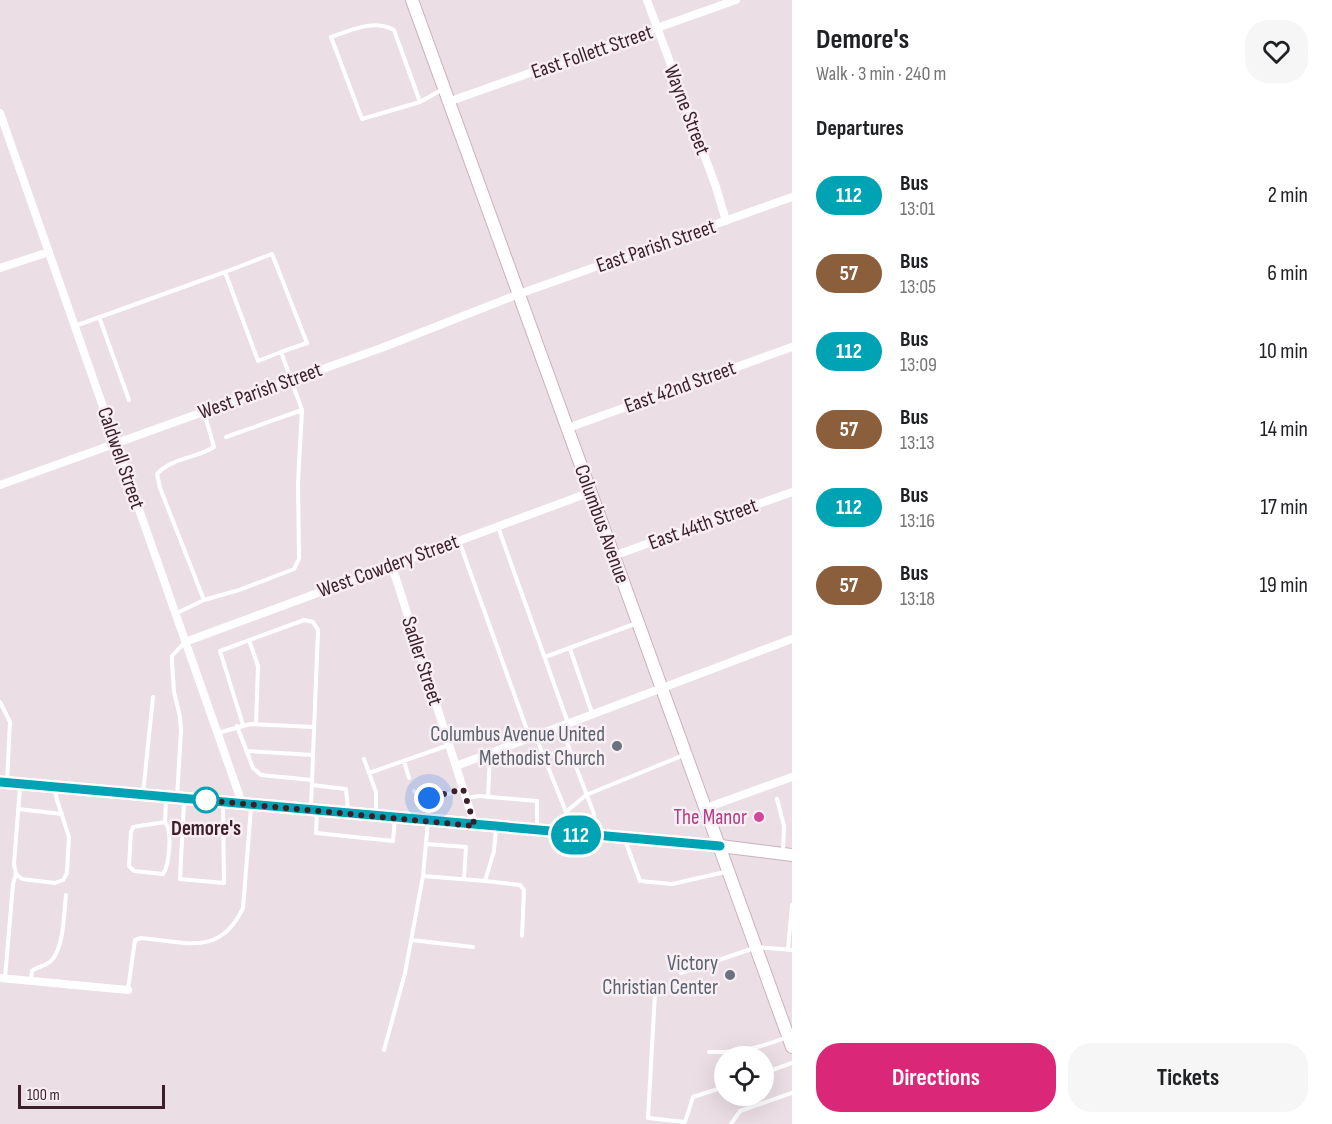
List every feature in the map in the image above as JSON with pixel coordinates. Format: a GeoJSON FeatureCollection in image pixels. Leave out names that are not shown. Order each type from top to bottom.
{"type":"FeatureCollection","features":[{"type":"Feature","properties":{"kind":"main road","name":"Columbus Avenue"},"geometry":{"type":"LineString","coordinates":[[412,0],[791,1042]]}},
{"type":"Feature","properties":{"kind":"main road"},"geometry":{"type":"LineString","coordinates":[[9,783],[788,854]]}},
{"type":"Feature","properties":{"kind":"street","name":"Wayne Street"},"geometry":{"type":"LineString","coordinates":[[646,0],[716,187],[726,221]]}},
{"type":"Feature","properties":{"kind":"street","name":"East Follett Street"},"geometry":{"type":"LineString","coordinates":[[448,102],[736,0]]}},
{"type":"Feature","properties":{"kind":"street","name":"Caldwell Street"},"geometry":{"type":"LineString","coordinates":[[0,113],[217,733],[246,803]]}},
{"type":"Feature","properties":{"kind":"street","name":"East Parish Street"},"geometry":{"type":"LineString","coordinates":[[519,294],[792,197]]}},
{"type":"Feature","properties":{"kind":"street"},"geometry":{"type":"LineString","coordinates":[[0,268],[49,252]]}},
{"type":"Feature","properties":{"kind":"street","name":"West Parish Street"},"geometry":{"type":"LineString","coordinates":[[0,485],[384,347],[519,294]]}},
{"type":"Feature","properties":{"kind":"street","name":"East 42nd Street"},"geometry":{"type":"LineString","coordinates":[[568,428],[792,347]]}},
{"type":"Feature","properties":{"kind":"street","name":"West Cowdery Street"},"geometry":{"type":"LineString","coordinates":[[185,642],[591,492]]}},
{"type":"Feature","properties":{"kind":"street","name":"East 44th Street"},"geometry":{"type":"LineString","coordinates":[[614,556],[792,492]]}},
{"type":"Feature","properties":{"kind":"street","name":"Sadler Street"},"geometry":{"type":"LineString","coordinates":[[392,566],[475,826]]}},
{"type":"Feature","properties":{"kind":"street"},"geometry":{"type":"LineString","coordinates":[[456,766],[792,639]]}},
{"type":"Feature","properties":{"kind":"street"},"geometry":{"type":"LineString","coordinates":[[706,808],[792,777]]}},
{"type":"Feature","properties":{"kind":"street"},"geometry":{"type":"LineString","coordinates":[[2,979],[128,990]]}},
{"type":"Feature","properties":{"kind":"lane"},"geometry":{"type":"LineString","coordinates":[[420,102],[394,30],[376,24],[331,37],[362,119],[420,102],[444,88]]}},
{"type":"Feature","properties":{"kind":"lane"},"geometry":{"type":"LineString","coordinates":[[75,326],[272,254],[307,343],[258,361],[225,272]]}},
{"type":"Feature","properties":{"kind":"lane"},"geometry":{"type":"LineString","coordinates":[[99,317],[129,400]]}},
{"type":"Feature","properties":{"kind":"lane"},"geometry":{"type":"LineString","coordinates":[[176,614],[204,600],[239,590],[294,569],[299,559],[298,482],[302,410],[281,352]]}},
{"type":"Feature","properties":{"kind":"lane"},"geometry":{"type":"LineString","coordinates":[[226,437],[302,410]]}},
{"type":"Feature","properties":{"kind":"lane"},"geometry":{"type":"LineString","coordinates":[[204,411],[214,447],[207,452],[162,469],[157,474],[160,488],[204,600]]}},
{"type":"Feature","properties":{"kind":"lane"},"geometry":{"type":"LineString","coordinates":[[498,526],[545,657],[565,725],[569,747],[594,814],[593,836]]}},
{"type":"Feature","properties":{"kind":"lane"},"geometry":{"type":"LineString","coordinates":[[459,541],[533,737],[544,757],[566,812],[565,834]]}},
{"type":"Feature","properties":{"kind":"lane"},"geometry":{"type":"LineString","coordinates":[[243,725],[220,651],[304,621],[313,622],[318,630],[312,780],[316,834],[393,841],[395,818]]}},
{"type":"Feature","properties":{"kind":"lane"},"geometry":{"type":"LineString","coordinates":[[545,657],[638,623]]}},
{"type":"Feature","properties":{"kind":"lane"},"geometry":{"type":"LineString","coordinates":[[249,640],[258,666],[256,724]]}},
{"type":"Feature","properties":{"kind":"lane"},"geometry":{"type":"LineString","coordinates":[[185,642],[172,656],[174,692],[181,731],[176,797],[180,879],[224,883],[223,801]]}},
{"type":"Feature","properties":{"kind":"lane"},"geometry":{"type":"LineString","coordinates":[[570,649],[592,715]]}},
{"type":"Feature","properties":{"kind":"lane"},"geometry":{"type":"LineString","coordinates":[[143,794],[153,697]]}},
{"type":"Feature","properties":{"kind":"lane"},"geometry":{"type":"LineString","coordinates":[[0,702],[10,722],[9,783],[18,809],[14,864],[16,874],[2,979]]}},
{"type":"Feature","properties":{"kind":"lane"},"geometry":{"type":"LineString","coordinates":[[217,733],[237,726],[256,724],[314,727]]}},
{"type":"Feature","properties":{"kind":"lane"},"geometry":{"type":"LineString","coordinates":[[237,726],[253,768],[261,775],[312,780]]}},
{"type":"Feature","properties":{"kind":"lane"},"geometry":{"type":"LineString","coordinates":[[369,773],[449,745]]}},
{"type":"Feature","properties":{"kind":"lane"},"geometry":{"type":"LineString","coordinates":[[544,757],[569,747]]}},
{"type":"Feature","properties":{"kind":"lane"},"geometry":{"type":"LineString","coordinates":[[246,751],[313,755]]}},
{"type":"Feature","properties":{"kind":"lane"},"geometry":{"type":"LineString","coordinates":[[488,796],[490,753]]}},
{"type":"Feature","properties":{"kind":"lane"},"geometry":{"type":"LineString","coordinates":[[566,812],[586,795],[686,754]]}},
{"type":"Feature","properties":{"kind":"lane"},"geometry":{"type":"LineString","coordinates":[[364,759],[376,792],[376,816]]}},
{"type":"Feature","properties":{"kind":"lane"},"geometry":{"type":"LineString","coordinates":[[404,761],[409,778]]}},
{"type":"Feature","properties":{"kind":"lane"},"geometry":{"type":"LineString","coordinates":[[312,785],[346,789],[349,813]]}},
{"type":"Feature","properties":{"kind":"lane"},"geometry":{"type":"LineString","coordinates":[[16,874],[22,879],[55,883],[63,880],[67,873],[69,837],[55,787]]}},
{"type":"Feature","properties":{"kind":"lane"},"geometry":{"type":"LineString","coordinates":[[414,792],[420,797],[429,798],[463,789]]}},
{"type":"Feature","properties":{"kind":"lane"},"geometry":{"type":"LineString","coordinates":[[466,798],[488,796],[537,801],[537,831]]}},
{"type":"Feature","properties":{"kind":"lane"},"geometry":{"type":"LineString","coordinates":[[165,822],[176,797]]}},
{"type":"Feature","properties":{"kind":"lane"},"geometry":{"type":"LineString","coordinates":[[777,799],[788,854]]}},
{"type":"Feature","properties":{"kind":"lane"},"geometry":{"type":"LineString","coordinates":[[128,990],[135,940],[199,944],[213,941],[227,933],[237,920],[243,908],[246,803]]}},
{"type":"Feature","properties":{"kind":"lane"},"geometry":{"type":"LineString","coordinates":[[18,809],[62,814]]}},
{"type":"Feature","properties":{"kind":"lane"},"geometry":{"type":"LineString","coordinates":[[384,1050],[405,973],[423,876],[428,821]]}},
{"type":"Feature","properties":{"kind":"lane"},"geometry":{"type":"LineString","coordinates":[[165,822],[169,826],[170,834],[166,870],[163,874],[134,871],[129,866],[131,831],[134,827],[165,822]]}},
{"type":"Feature","properties":{"kind":"lane"},"geometry":{"type":"LineString","coordinates":[[485,881],[494,851],[496,828]]}},
{"type":"Feature","properties":{"kind":"lane"},"geometry":{"type":"LineString","coordinates":[[625,839],[640,881],[672,885],[729,871]]}},
{"type":"Feature","properties":{"kind":"lane"},"geometry":{"type":"LineString","coordinates":[[426,844],[466,848],[464,879]]}},
{"type":"Feature","properties":{"kind":"lane"},"geometry":{"type":"LineString","coordinates":[[423,876],[520,885],[524,890],[522,936]]}},
{"type":"Feature","properties":{"kind":"lane"},"geometry":{"type":"LineString","coordinates":[[31,981],[32,971],[52,960],[57,953],[66,895]]}},
{"type":"Feature","properties":{"kind":"lane"},"geometry":{"type":"LineString","coordinates":[[681,973],[757,947],[790,950],[792,905]]}},
{"type":"Feature","properties":{"kind":"lane"},"geometry":{"type":"LineString","coordinates":[[411,940],[473,947]]}},
{"type":"Feature","properties":{"kind":"lane"},"geometry":{"type":"LineString","coordinates":[[655,993],[648,1118],[685,1122],[693,1097],[714,1090]]}},
{"type":"Feature","properties":{"kind":"lane"},"geometry":{"type":"LineString","coordinates":[[709,1052],[759,1048],[791,1042]]}},
{"type":"Feature","properties":{"kind":"lane"},"geometry":{"type":"LineString","coordinates":[[774,1069],[792,1063]]}},
{"type":"Feature","properties":{"kind":"lane"},"geometry":{"type":"LineString","coordinates":[[731,1124],[740,1111],[792,1093]]}},
{"type":"Feature","properties":{"kind":"bus line","name":"112"},"geometry":{"type":"LineString","coordinates":[[0,782],[720,846]]}},
{"type":"Feature","properties":{"kind":"place","name":"Columbus Avenue United Methodist Church"},"geometry":{"type":"Point","coordinates":[617,746]}},
{"type":"Feature","properties":{"kind":"place","name":"Demore's"},"geometry":{"type":"Point","coordinates":[206,800]}},
{"type":"Feature","properties":{"kind":"place","name":"The Manor"},"geometry":{"type":"Point","coordinates":[759,817]}},
{"type":"Feature","properties":{"kind":"place","name":"Victory Christian Center"},"geometry":{"type":"Point","coordinates":[730,975]}},
{"type":"Feature","properties":{"kind":"route"},"geometry":{"type":"LineString","coordinates":[[206,800],[203,800],[475,826],[463,789],[429,798]]}}]}
